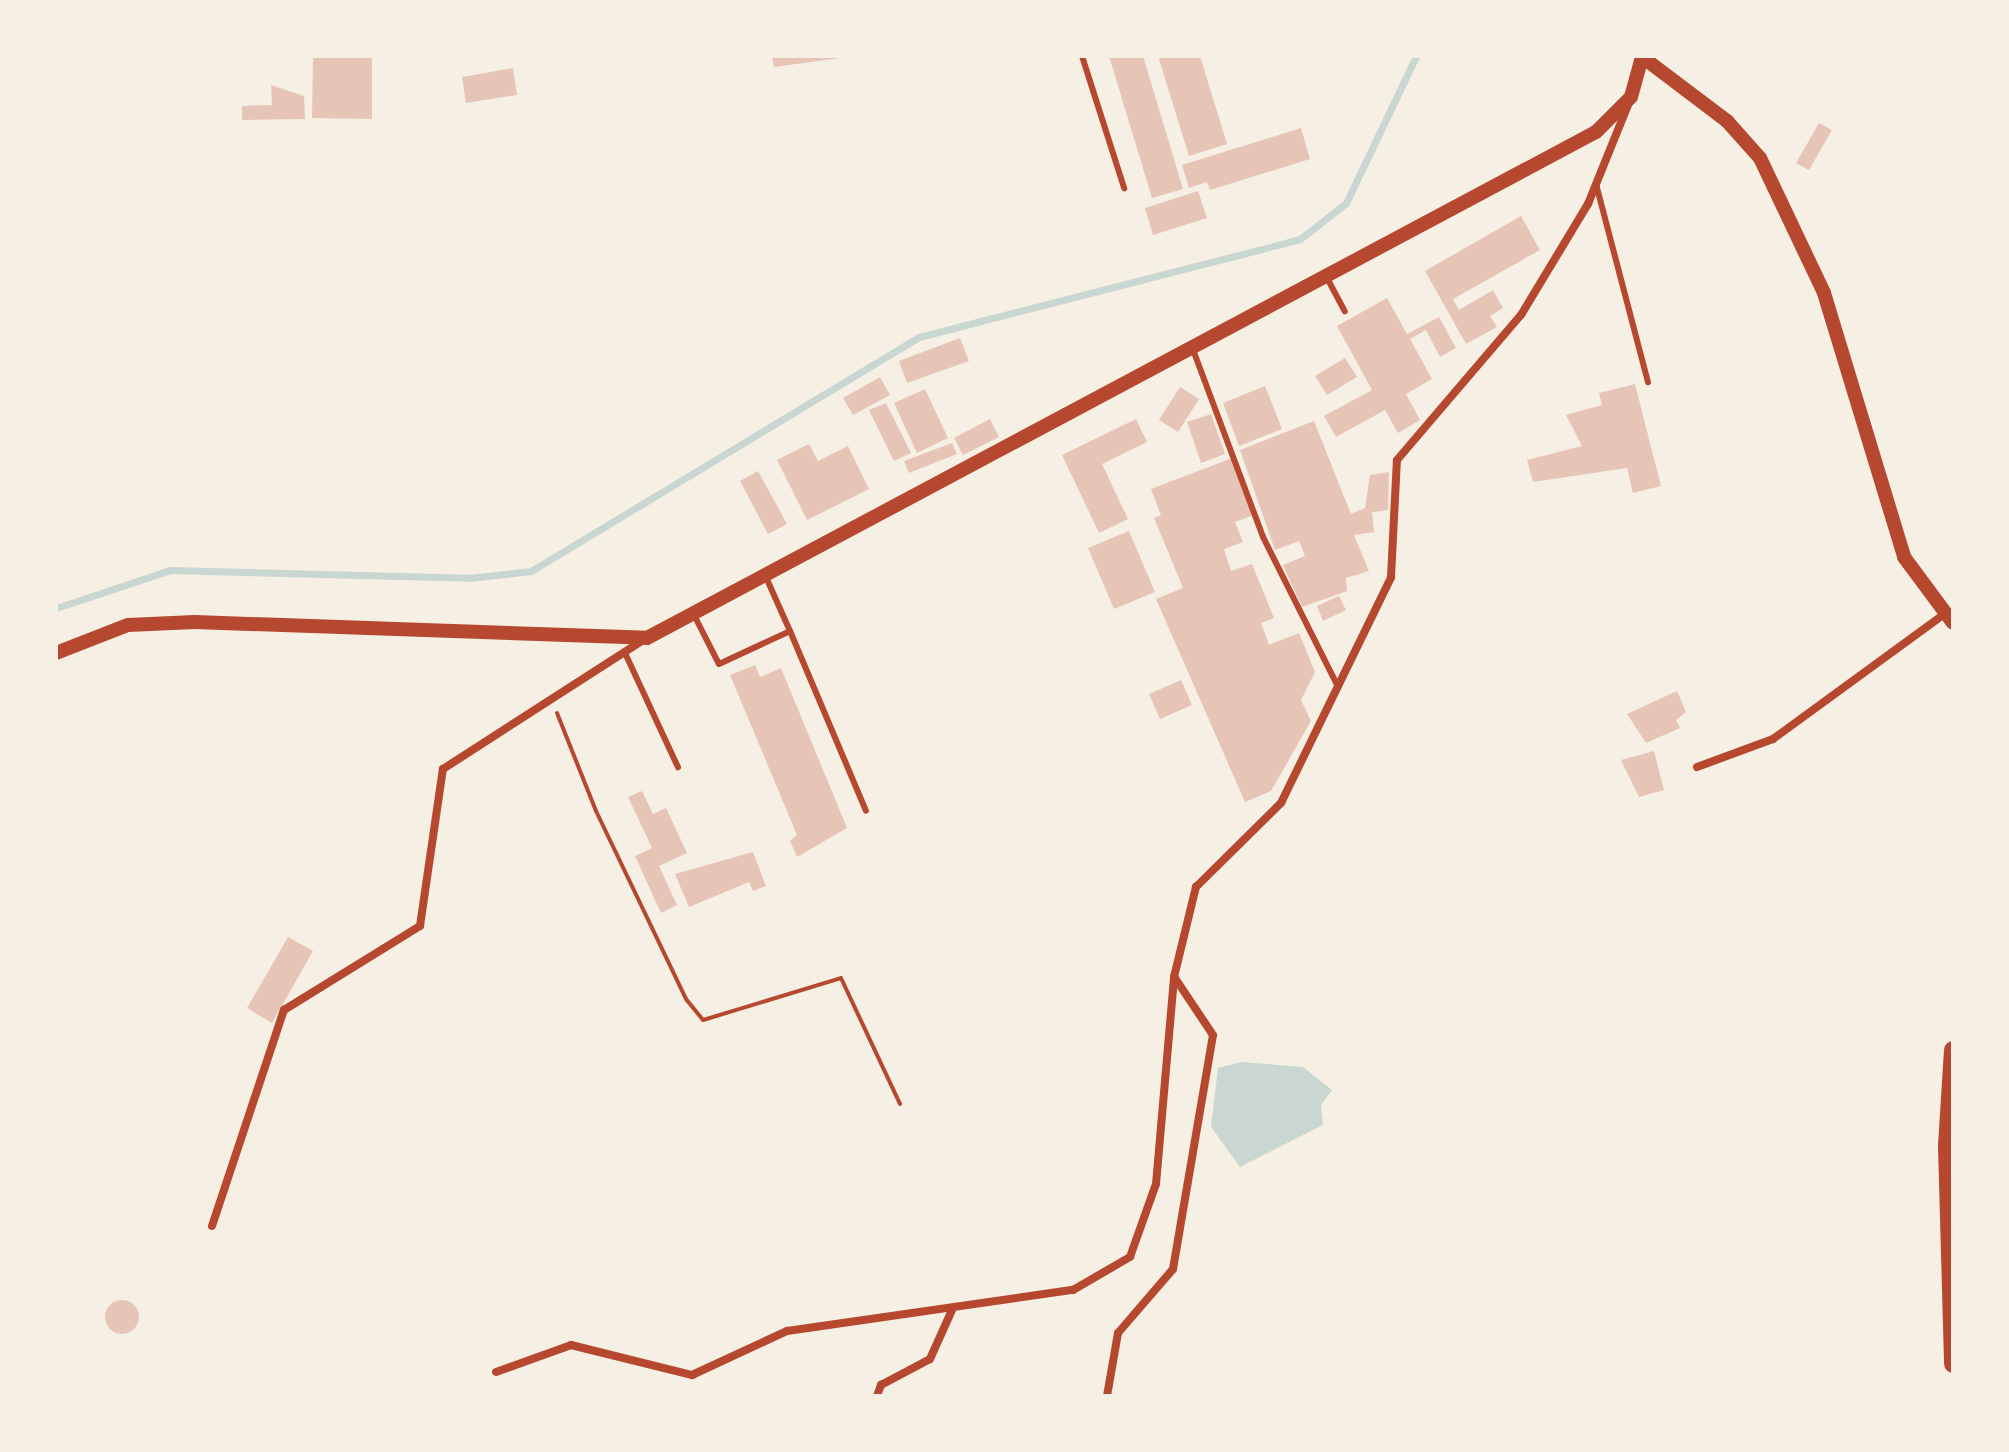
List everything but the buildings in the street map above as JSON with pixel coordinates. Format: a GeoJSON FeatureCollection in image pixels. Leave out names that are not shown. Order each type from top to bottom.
{"type":"FeatureCollection","features":[{"type":"Feature","properties":{"kind":"highway"},"geometry":{"type":"LineString","coordinates":[[1953,1050],[1947,1146],[1953,1364]]}},
{"type":"Feature","properties":{"kind":"street"},"geometry":{"type":"LineString","coordinates":[[496,1372],[571,1345],[692,1375],[787,1331],[952,1310],[1073,1290],[1130,1257],[1156,1184],[1174,977],[1196,887],[1281,803],[1391,577],[1397,460],[1521,315],[1596,184],[1631,97],[1642,57],[1727,121],[1766,169],[1824,293],[1904,557],[1948,619],[1773,739],[1697,767]]}},
{"type":"Feature","properties":{"kind":"street"},"geometry":{"type":"LineString","coordinates":[[212,1226],[284,1010],[420,926],[443,769],[647,638],[1596,132],[1631,97]]}},
{"type":"Feature","properties":{"kind":"street"},"geometry":{"type":"LineString","coordinates":[[56,653],[128,625],[195,622],[647,638]]}},
{"type":"Feature","properties":{"kind":"street"},"geometry":{"type":"LineString","coordinates":[[1107,1396],[1118,1333],[1173,1269],[1213,1035],[1174,977]]}},
{"type":"Feature","properties":{"kind":"street"},"geometry":{"type":"LineString","coordinates":[[877,1396],[881,1385],[930,1359],[952,1310]]}},
{"type":"Feature","properties":{"kind":"lane"},"geometry":{"type":"LineString","coordinates":[[1082,56],[1124,188]]}},
{"type":"Feature","properties":{"kind":"lane"},"geometry":{"type":"LineString","coordinates":[[1596,184],[1648,382]]}},
{"type":"Feature","properties":{"kind":"lane"},"geometry":{"type":"LineString","coordinates":[[1326,276],[1345,311]]}},
{"type":"Feature","properties":{"kind":"lane"},"geometry":{"type":"LineString","coordinates":[[1192,347],[1263,537],[1338,687]]}},
{"type":"Feature","properties":{"kind":"lane"},"geometry":{"type":"LineString","coordinates":[[765,575],[866,811]]}},
{"type":"Feature","properties":{"kind":"lane"},"geometry":{"type":"LineString","coordinates":[[693,613],[719,664],[790,631]]}},
{"type":"Feature","properties":{"kind":"lane"},"geometry":{"type":"LineString","coordinates":[[625,653],[678,767]]}},
{"type":"Feature","properties":{"kind":"path"},"geometry":{"type":"LineString","coordinates":[[551,699],[596,811],[686,999],[703,1020],[841,978],[900,1104]]}},
{"type":"Feature","properties":{"kind":"shaded area"},"geometry":{"type":"Polygon","coordinates":[[[1242,1062],[1303,1067],[1332,1090],[1321,1105],[1323,1125],[1240,1167],[1211,1127],[1218,1068],[1242,1062]]]}},
{"type":"Feature","properties":{"kind":"waterway"},"geometry":{"type":"LineString","coordinates":[[56,608],[170,570],[469,578],[531,571],[919,337],[1300,239],[1346,203],[1416,56]]}}]}
